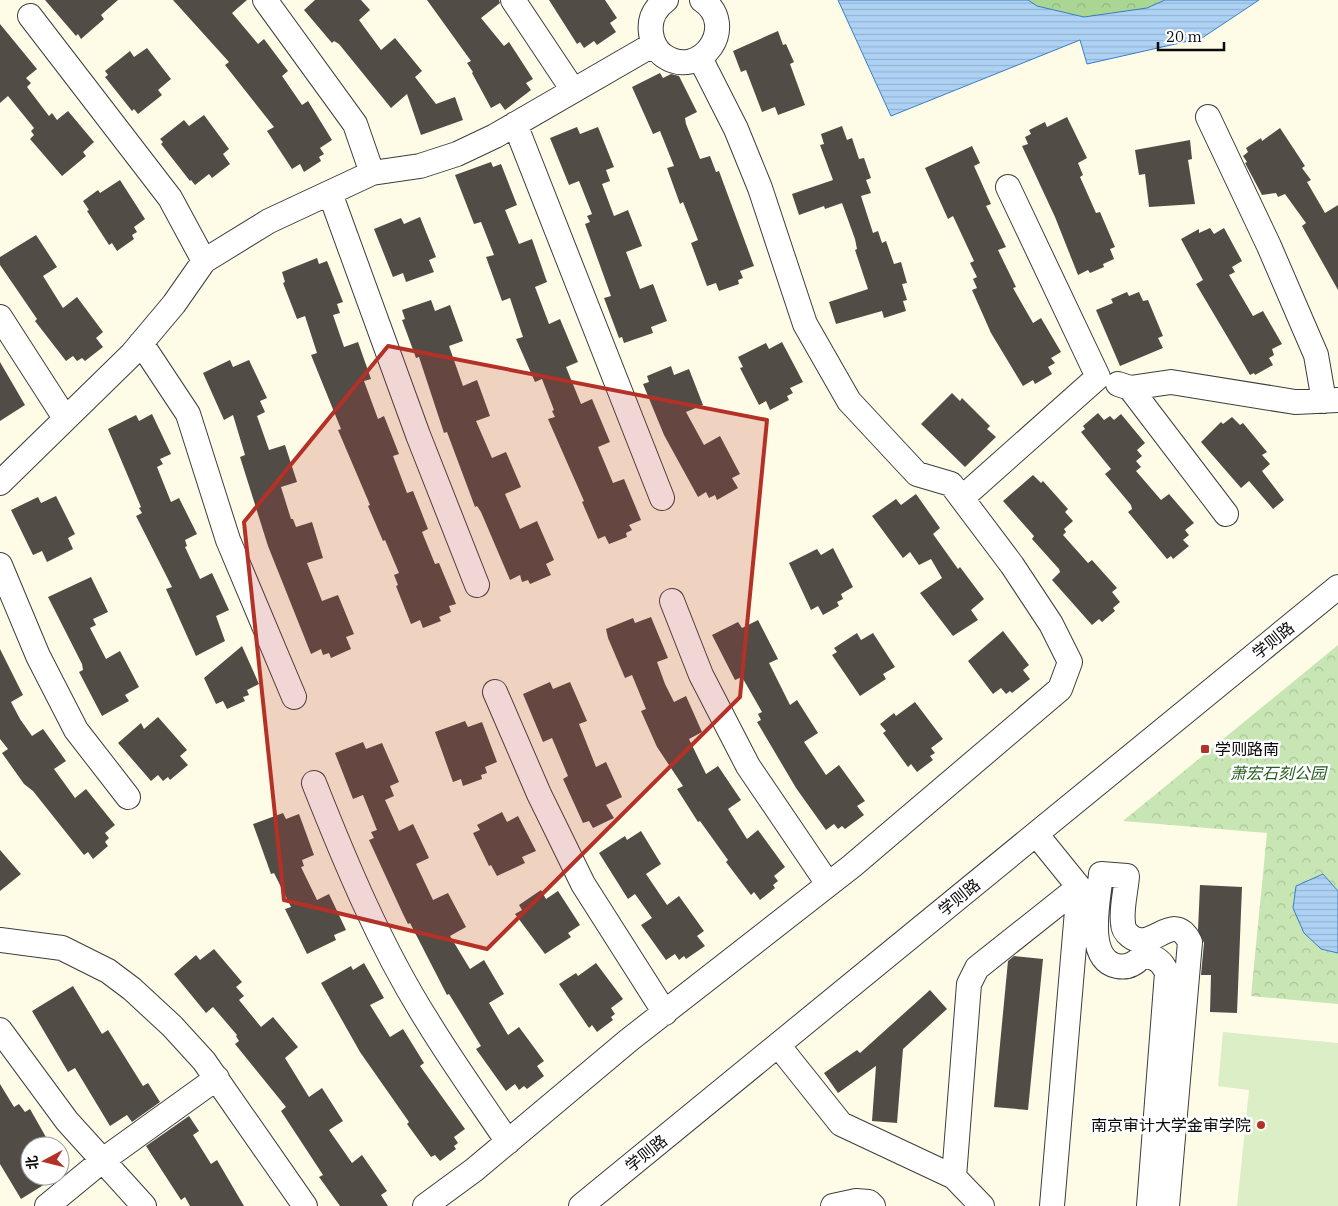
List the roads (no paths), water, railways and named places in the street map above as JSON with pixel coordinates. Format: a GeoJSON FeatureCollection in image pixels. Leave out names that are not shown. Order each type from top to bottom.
{"type":"FeatureCollection","features":[{"type":"Feature","properties":{"kind":"street"},"geometry":{"type":"LineString","coordinates":[[265,0],[355,124],[372,173]]}},
{"type":"Feature","properties":{"kind":"street"},"geometry":{"type":"LineString","coordinates":[[513,0],[573,90]]}},
{"type":"Feature","properties":{"kind":"street"},"geometry":{"type":"LineString","coordinates":[[661,2],[653,13],[650,24],[654,44],[660,53],[674,61],[690,62],[708,52],[714,43],[717,33],[714,12],[702,0]]}},
{"type":"Feature","properties":{"kind":"street"},"geometry":{"type":"LineString","coordinates":[[30,16],[170,198],[204,261]]}},
{"type":"Feature","properties":{"kind":"street"},"geometry":{"type":"LineString","coordinates":[[0,483],[142,343],[174,304],[204,261],[269,221],[372,173],[420,166],[457,154],[515,124],[654,44]]}},
{"type":"Feature","properties":{"kind":"street"},"geometry":{"type":"LineString","coordinates":[[425,1206],[508,1142],[665,1013],[828,884],[1060,690],[1070,662],[1051,624],[1012,565],[951,484],[917,474],[849,401],[805,324],[760,188],[736,129],[700,58]]}},
{"type":"Feature","properties":{"kind":"street"},"geometry":{"type":"LineString","coordinates":[[1008,187],[1098,377],[1130,388],[1171,382],[1295,402],[1331,400],[1316,355],[1269,246],[1208,117]]}},
{"type":"Feature","properties":{"kind":"street"},"geometry":{"type":"LineString","coordinates":[[515,124],[662,498]]}},
{"type":"Feature","properties":{"kind":"street"},"geometry":{"type":"LineString","coordinates":[[330,193],[418,435],[477,585]]}},
{"type":"Feature","properties":{"kind":"street"},"geometry":{"type":"LineString","coordinates":[[0,317],[65,418]]}},
{"type":"Feature","properties":{"kind":"street"},"geometry":{"type":"LineString","coordinates":[[142,343],[188,414],[228,540],[294,697]]}},
{"type":"Feature","properties":{"kind":"street"},"geometry":{"type":"LineString","coordinates":[[962,498],[1098,377]]}},
{"type":"Feature","properties":{"kind":"street"},"geometry":{"type":"LineString","coordinates":[[1130,388],[1226,514]]}},
{"type":"Feature","properties":{"kind":"street"},"geometry":{"type":"LineString","coordinates":[[0,565],[38,656],[76,730],[128,797]]}},
{"type":"Feature","properties":{"kind":"street","name":"学则路"},"geometry":{"type":"LineString","coordinates":[[581,1206],[1338,587]]}},
{"type":"Feature","properties":{"kind":"street"},"geometry":{"type":"LineString","coordinates":[[672,601],[701,675],[748,766],[828,884]]}},
{"type":"Feature","properties":{"kind":"street"},"geometry":{"type":"LineString","coordinates":[[495,692],[539,794],[583,884],[665,1013]]}},
{"type":"Feature","properties":{"kind":"street"},"geometry":{"type":"LineString","coordinates":[[314,783],[342,854],[389,953],[427,1022],[508,1142]]}},
{"type":"Feature","properties":{"kind":"street"},"geometry":{"type":"LineString","coordinates":[[1036,834],[1079,887],[1052,1206]]}},
{"type":"Feature","properties":{"kind":"street"},"geometry":{"type":"LineString","coordinates":[[1148,1206],[1167,972],[1164,966],[1154,957],[1141,957],[1132,964],[1120,967],[1108,962],[1100,951],[1095,935],[1101,874],[1127,876],[1122,922],[1127,934],[1132,938],[1143,941],[1149,940],[1159,933],[1171,929],[1182,932],[1190,942],[1167,1206]]}},
{"type":"Feature","properties":{"kind":"street"},"geometry":{"type":"LineString","coordinates":[[954,1177],[969,984],[977,968],[1079,887]]}},
{"type":"Feature","properties":{"kind":"street"},"geometry":{"type":"LineString","coordinates":[[0,940],[62,948],[108,971],[132,989],[190,1044],[217,1078],[305,1206]]}},
{"type":"Feature","properties":{"kind":"street"},"geometry":{"type":"LineString","coordinates":[[0,1030],[67,1121],[144,1206]]}},
{"type":"Feature","properties":{"kind":"street"},"geometry":{"type":"LineString","coordinates":[[778,1045],[841,1124],[954,1177],[982,1206]]}},
{"type":"Feature","properties":{"kind":"street"},"geometry":{"type":"LineString","coordinates":[[47,1206],[103,1160],[217,1078]]}},
{"type":"Feature","properties":{"kind":"street"},"geometry":{"type":"LineString","coordinates":[[833,1206],[856,1201],[869,1202],[873,1206]]}},
{"type":"Feature","properties":{"kind":"water"},"geometry":{"type":"Polygon","coordinates":[[[838,0],[1028,0],[1037,6],[1084,17],[1147,8],[1165,0],[1259,0],[1202,38],[1087,64],[1080,40],[891,116],[838,0]]]}},
{"type":"Feature","properties":{"kind":"water"},"geometry":{"type":"Polygon","coordinates":[[[1323,874],[1338,891],[1338,953],[1321,949],[1304,933],[1293,908],[1296,886],[1323,874]]]}},
{"type":"Feature","properties":{"kind":"place","name":"学则路南"},"geometry":{"type":"Point","coordinates":[1205,749]}},
{"type":"Feature","properties":{"kind":"place","name":"南京审计大学金审学院"},"geometry":{"type":"Point","coordinates":[1261,1125]}},
{"type":"Feature","properties":{"kind":"park label","name":"萧宏石刻公园"},"geometry":{"type":"Point","coordinates":[1278,773]}}]}
